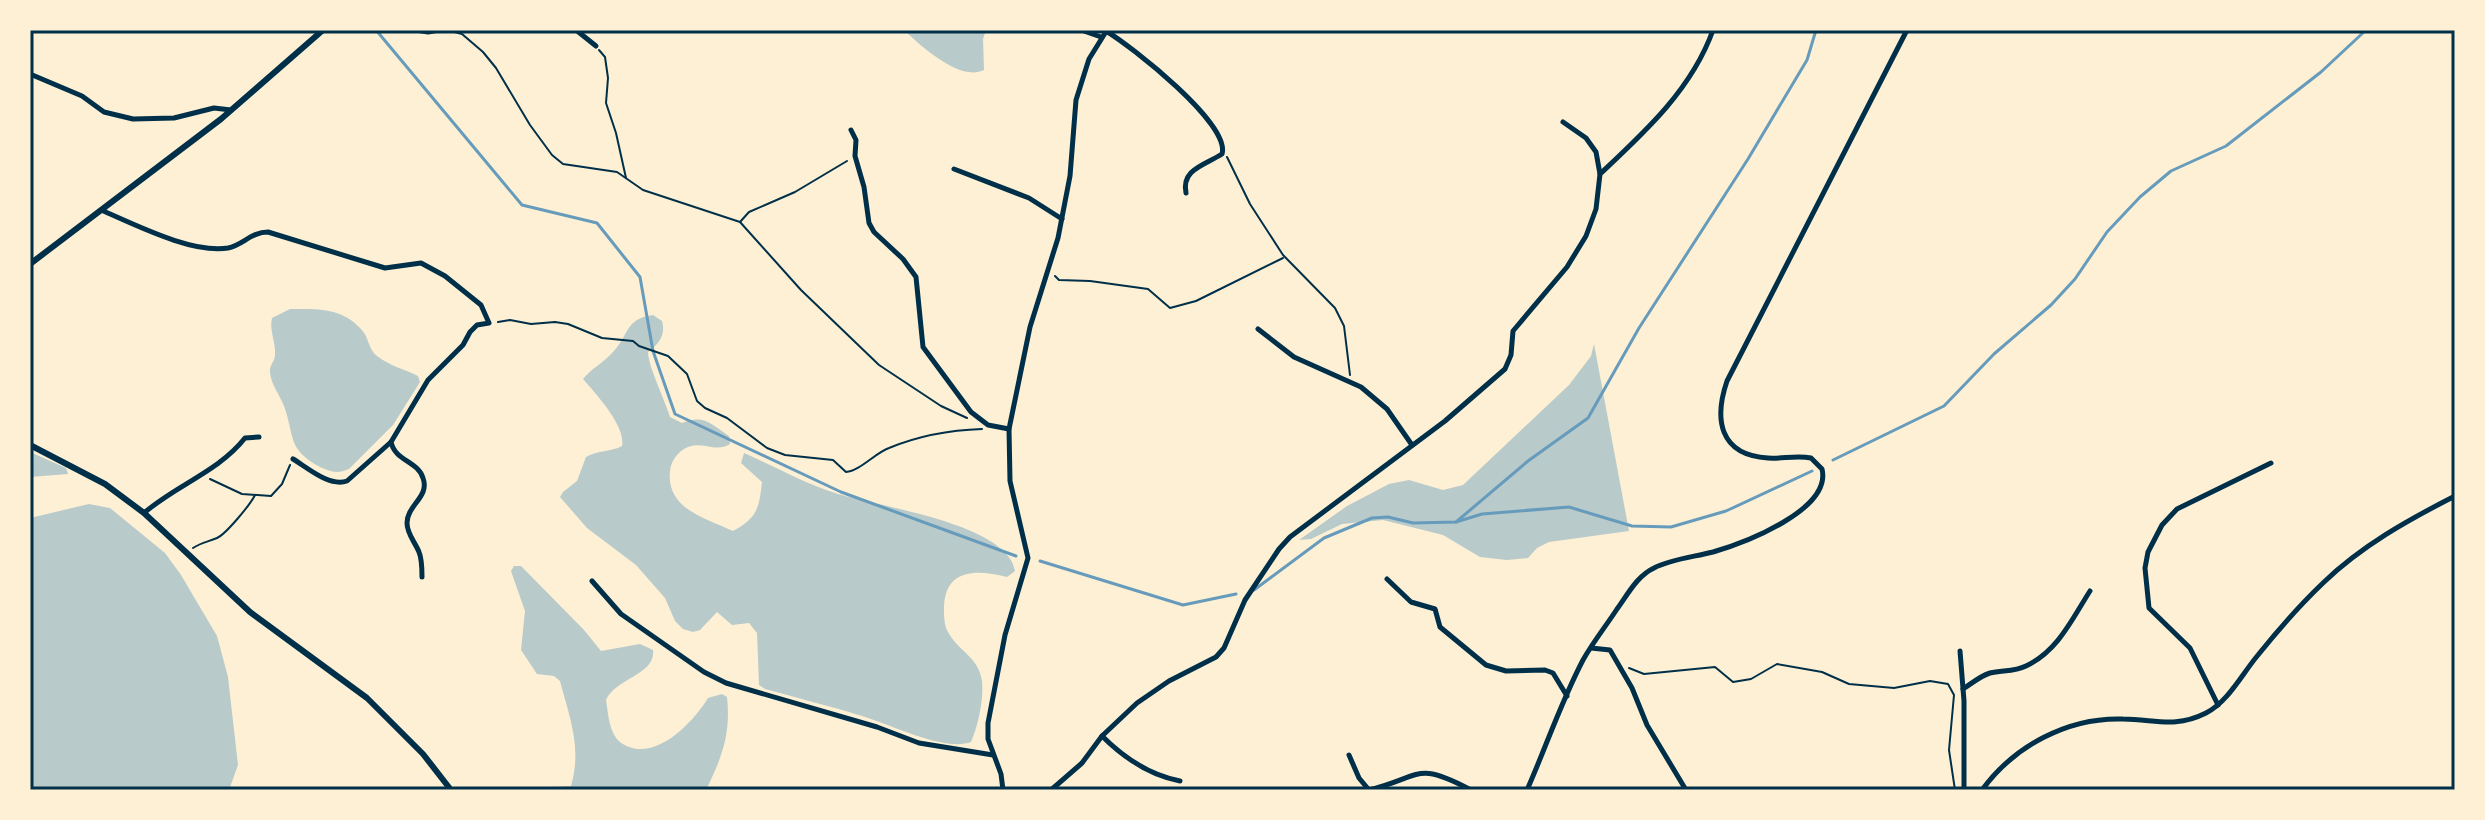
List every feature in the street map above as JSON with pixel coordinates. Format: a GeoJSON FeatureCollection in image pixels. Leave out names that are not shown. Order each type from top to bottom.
{"type":"FeatureCollection","features":[{"type":"Feature","properties":{"kind":"street"},"geometry":{"type":"LineString","coordinates":[[30,264],[231,110],[323,30]]}},
{"type":"Feature","properties":{"kind":"street"},"geometry":{"type":"LineString","coordinates":[[416,30],[438,30]]}},
{"type":"Feature","properties":{"kind":"street"},"geometry":{"type":"LineString","coordinates":[[576,30],[596,46]]}},
{"type":"Feature","properties":{"kind":"street"},"geometry":{"type":"LineString","coordinates":[[1081,30],[1101,37]]}},
{"type":"Feature","properties":{"kind":"street"},"geometry":{"type":"LineString","coordinates":[[1003,790],[1001,774],[988,739],[988,723],[1005,635],[1028,558],[1010,481],[1009,429],[1027,339],[1062,219],[1070,176],[1076,100],[1089,59],[1107,30],[1184,93],[1213,129],[1224,150],[1188,174],[1186,193]]}},
{"type":"Feature","properties":{"kind":"street"},"geometry":{"type":"LineString","coordinates":[[1600,174],[1646,130],[1696,70],[1713,30]]}},
{"type":"Feature","properties":{"kind":"street"},"geometry":{"type":"LineString","coordinates":[[1527,790],[1591,648],[1644,574],[1667,563],[1718,550],[1765,531],[1798,512],[1823,485],[1822,469],[1811,458],[1754,456],[1730,443],[1723,432],[1721,400],[1727,381],[1907,30]]}},
{"type":"Feature","properties":{"kind":"street"},"geometry":{"type":"LineString","coordinates":[[30,74],[82,96],[104,112],[133,119],[158,120],[214,108],[231,110]]}},
{"type":"Feature","properties":{"kind":"street"},"geometry":{"type":"LineString","coordinates":[[1051,790],[1082,763],[1102,736],[1156,689],[1216,657],[1224,648],[1245,600],[1279,549],[1302,527],[1455,414],[1505,369],[1511,355],[1511,337],[1517,324],[1554,285],[1586,236],[1596,209],[1600,162],[1592,145],[1563,122]]}},
{"type":"Feature","properties":{"kind":"street"},"geometry":{"type":"LineString","coordinates":[[851,130],[856,140],[855,156],[864,187],[869,223],[916,277],[923,347],[982,425],[1009,429]]}},
{"type":"Feature","properties":{"kind":"street"},"geometry":{"type":"LineString","coordinates":[[954,169],[1029,198],[1062,219]]}},
{"type":"Feature","properties":{"kind":"street"},"geometry":{"type":"LineString","coordinates":[[100,209],[194,245],[230,248],[255,233],[268,232],[385,268],[421,263],[445,276],[481,305],[489,323],[477,325],[470,332],[463,345],[428,380],[391,442],[347,481],[340,484],[329,480],[293,459]]}},
{"type":"Feature","properties":{"kind":"street"},"geometry":{"type":"LineString","coordinates":[[1258,329],[1294,357],[1351,381],[1387,409],[1412,445]]}},
{"type":"Feature","properties":{"kind":"street"},"geometry":{"type":"LineString","coordinates":[[144,513],[160,499],[227,457],[245,438],[259,437]]}},
{"type":"Feature","properties":{"kind":"street"},"geometry":{"type":"LineString","coordinates":[[391,442],[397,455],[418,469],[423,477],[425,488],[409,512],[407,522],[421,559],[422,577]]}},
{"type":"Feature","properties":{"kind":"street"},"geometry":{"type":"LineString","coordinates":[[30,445],[105,484],[144,513],[250,612],[367,698],[423,754],[451,790]]}},
{"type":"Feature","properties":{"kind":"street"},"geometry":{"type":"LineString","coordinates":[[2218,705],[2190,648],[2149,608],[2145,568],[2148,552],[2162,525],[2177,509],[2271,463]]}},
{"type":"Feature","properties":{"kind":"street"},"geometry":{"type":"LineString","coordinates":[[1982,790],[1992,776],[2027,746],[2064,727],[2124,718],[2166,724],[2183,722],[2218,705],[2258,654],[2325,581],[2380,538],[2455,496]]}},
{"type":"Feature","properties":{"kind":"street"},"geometry":{"type":"LineString","coordinates":[[1387,579],[1411,602],[1435,609],[1440,627],[1486,665],[1506,671],[1545,670],[1553,673],[1567,697]]}},
{"type":"Feature","properties":{"kind":"street"},"geometry":{"type":"LineString","coordinates":[[592,581],[621,614],[694,665],[726,683],[877,727],[919,743],[994,755]]}},
{"type":"Feature","properties":{"kind":"street"},"geometry":{"type":"LineString","coordinates":[[1963,689],[1987,674],[2028,665],[2049,651],[2090,591]]}},
{"type":"Feature","properties":{"kind":"street"},"geometry":{"type":"LineString","coordinates":[[1591,648],[1610,650],[1622,667],[1647,725],[1686,790]]}},
{"type":"Feature","properties":{"kind":"street"},"geometry":{"type":"LineString","coordinates":[[1960,651],[1964,790]]}},
{"type":"Feature","properties":{"kind":"street"},"geometry":{"type":"LineString","coordinates":[[1102,736],[1125,759],[1180,781]]}},
{"type":"Feature","properties":{"kind":"street"},"geometry":{"type":"LineString","coordinates":[[1349,755],[1359,778],[1369,790],[1420,771],[1450,778],[1471,790]]}},
{"type":"Feature","properties":{"kind":"path"},"geometry":{"type":"LineString","coordinates":[[438,30],[458,31],[483,52],[530,125],[563,164],[617,172],[643,190],[740,222],[801,290],[879,365],[962,417],[982,425]]}},
{"type":"Feature","properties":{"kind":"path"},"geometry":{"type":"LineString","coordinates":[[596,46],[605,57],[608,78],[606,103],[626,179]]}},
{"type":"Feature","properties":{"kind":"path"},"geometry":{"type":"LineString","coordinates":[[1224,150],[1250,204],[1285,257],[1335,308],[1344,326],[1351,381]]}},
{"type":"Feature","properties":{"kind":"path"},"geometry":{"type":"LineString","coordinates":[[740,222],[749,212],[795,192],[855,156]]}},
{"type":"Feature","properties":{"kind":"path"},"geometry":{"type":"LineString","coordinates":[[1049,270],[1059,280],[1148,289],[1170,308],[1196,301],[1285,257]]}},
{"type":"Feature","properties":{"kind":"path"},"geometry":{"type":"LineString","coordinates":[[489,323],[510,320],[531,324],[555,322],[602,338],[633,341],[668,356],[687,374],[697,401],[712,413],[727,418],[767,448],[785,455],[833,460],[846,472],[852,472],[874,455],[891,447],[982,425]]}},
{"type":"Feature","properties":{"kind":"path"},"geometry":{"type":"LineString","coordinates":[[201,476],[242,494],[271,496],[282,484],[293,459]]}},
{"type":"Feature","properties":{"kind":"path"},"geometry":{"type":"LineString","coordinates":[[187,554],[203,541],[218,538],[230,528],[234,520],[247,511],[255,495]]}},
{"type":"Feature","properties":{"kind":"path"},"geometry":{"type":"LineString","coordinates":[[1622,667],[1644,674],[1715,667],[1733,682],[1751,679],[1777,664],[1822,672],[1849,684],[1894,688],[1930,681],[1948,684],[1954,695],[1949,750],[1955,790]]}},
{"type":"Feature","properties":{"kind":"shaded area"},"geometry":{"type":"Polygon","coordinates":[[[904,30],[986,30],[983,39],[984,70],[974,72],[953,67],[930,53],[904,30]]]}},
{"type":"Feature","properties":{"kind":"shaded area"},"geometry":{"type":"Polygon","coordinates":[[[290,309],[328,311],[345,317],[364,332],[377,356],[418,376],[420,382],[393,425],[345,471],[320,467],[297,448],[284,406],[272,381],[270,370],[275,350],[272,318],[290,309]]]}},
{"type":"Feature","properties":{"kind":"shaded area"},"geometry":{"type":"Polygon","coordinates":[[[653,315],[662,321],[663,331],[648,352],[649,358],[670,417],[682,423],[702,420],[729,436],[730,444],[688,447],[673,460],[670,484],[674,495],[690,510],[733,531],[752,517],[758,506],[762,482],[741,463],[744,453],[835,493],[965,529],[989,540],[1007,554],[1015,571],[1007,577],[985,573],[965,574],[950,585],[946,595],[944,614],[947,629],[952,639],[973,660],[982,681],[980,712],[971,742],[960,744],[932,740],[862,716],[765,689],[759,685],[757,633],[749,623],[732,625],[717,612],[700,630],[693,632],[683,629],[675,621],[665,598],[636,565],[587,528],[560,497],[577,481],[586,457],[622,446],[615,420],[583,379],[612,353],[632,324],[653,315]]]}},
{"type":"Feature","properties":{"kind":"shaded area"},"geometry":{"type":"Polygon","coordinates":[[[1594,344],[1629,531],[1549,542],[1537,548],[1528,558],[1507,560],[1480,557],[1443,535],[1383,520],[1342,524],[1311,539],[1299,540],[1347,506],[1389,484],[1409,480],[1443,490],[1463,485],[1569,385],[1591,356],[1594,344]]]}},
{"type":"Feature","properties":{"kind":"shaded area"},"geometry":{"type":"Polygon","coordinates":[[[30,452],[66,468],[68,474],[30,477],[30,452]]]}},
{"type":"Feature","properties":{"kind":"shaded area"},"geometry":{"type":"Polygon","coordinates":[[[89,504],[110,508],[165,553],[217,636],[228,677],[238,765],[229,790],[30,790],[30,518],[89,504]]]}},
{"type":"Feature","properties":{"kind":"shaded area"},"geometry":{"type":"Polygon","coordinates":[[[514,566],[521,566],[601,651],[640,644],[653,650],[648,665],[618,686],[606,700],[611,728],[620,742],[632,748],[645,749],[658,745],[682,729],[708,698],[722,694],[727,697],[728,722],[724,745],[706,790],[548,790],[550,787],[571,786],[575,746],[560,681],[554,676],[537,674],[521,650],[525,611],[511,571],[514,566]]]}},
{"type":"Feature","properties":{"kind":"waterway"},"geometry":{"type":"LineString","coordinates":[[376,30],[522,205],[597,223],[640,277],[653,351],[675,414],[841,492],[1016,556]]}},
{"type":"Feature","properties":{"kind":"waterway"},"geometry":{"type":"LineString","coordinates":[[1456,522],[1528,461],[1588,418],[1639,328],[1748,159],[1807,60],[1816,30]]}},
{"type":"Feature","properties":{"kind":"waterway"},"geometry":{"type":"LineString","coordinates":[[1833,460],[1944,406],[1994,354],[2051,305],[2075,279],[2107,232],[2140,197],[2171,171],[2226,146],[2321,72],[2366,30]]}},
{"type":"Feature","properties":{"kind":"waterway"},"geometry":{"type":"LineString","coordinates":[[1254,590],[1324,538],[1372,518],[1388,517],[1413,523],[1456,522],[1482,514],[1569,507],[1632,526],[1671,527],[1726,511],[1812,471]]}},
{"type":"Feature","properties":{"kind":"waterway"},"geometry":{"type":"LineString","coordinates":[[1040,561],[1183,605],[1236,594]]}}]}
